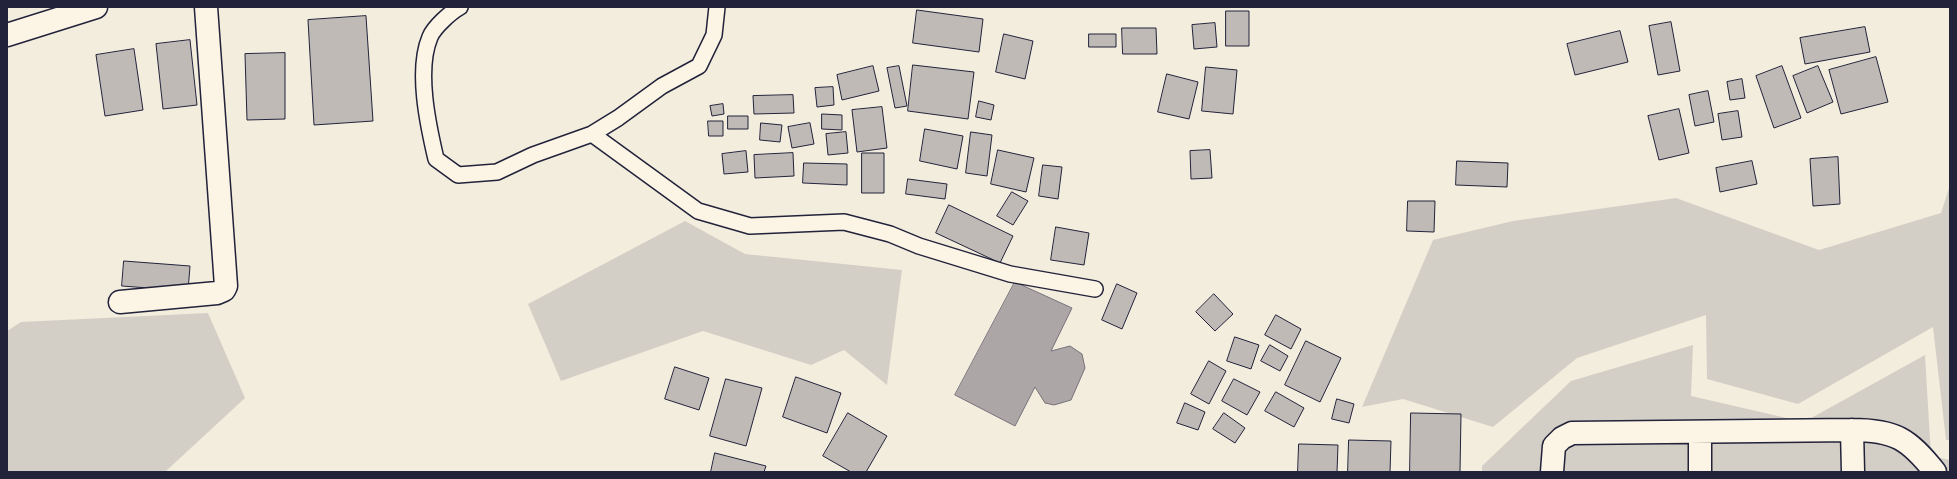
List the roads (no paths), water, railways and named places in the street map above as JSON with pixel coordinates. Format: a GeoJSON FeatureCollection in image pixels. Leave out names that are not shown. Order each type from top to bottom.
{"type":"FeatureCollection","features":[{"type":"Feature","properties":{"kind":"street"},"geometry":{"type":"LineString","coordinates":[[7,35],[96,7]]}},
{"type":"Feature","properties":{"kind":"street"},"geometry":{"type":"LineString","coordinates":[[120,302],[217,293],[224,290],[226,286],[206,7]]}},
{"type":"Feature","properties":{"kind":"street"},"geometry":{"type":"LineString","coordinates":[[1852,430],[1853,472]]}},
{"type":"Feature","properties":{"kind":"street"},"geometry":{"type":"LineString","coordinates":[[1552,472],[1554,446],[1562,438],[1572,433],[1876,430],[1903,438],[1924,458],[1935,472]]}},
{"type":"Feature","properties":{"kind":"street"},"geometry":{"type":"LineString","coordinates":[[1700,432],[1700,472]]}},
{"type":"Feature","properties":{"kind":"lane"},"geometry":{"type":"LineString","coordinates":[[460,7],[452,12],[430,36],[424,61],[426,115],[436,159],[458,175],[497,172],[533,155],[592,134],[618,118],[662,86],[699,66],[714,35],[717,7]]}},
{"type":"Feature","properties":{"kind":"lane"},"geometry":{"type":"LineString","coordinates":[[592,134],[698,211],[750,226],[844,222],[890,234],[919,246],[1010,274],[1095,289]]}}]}
